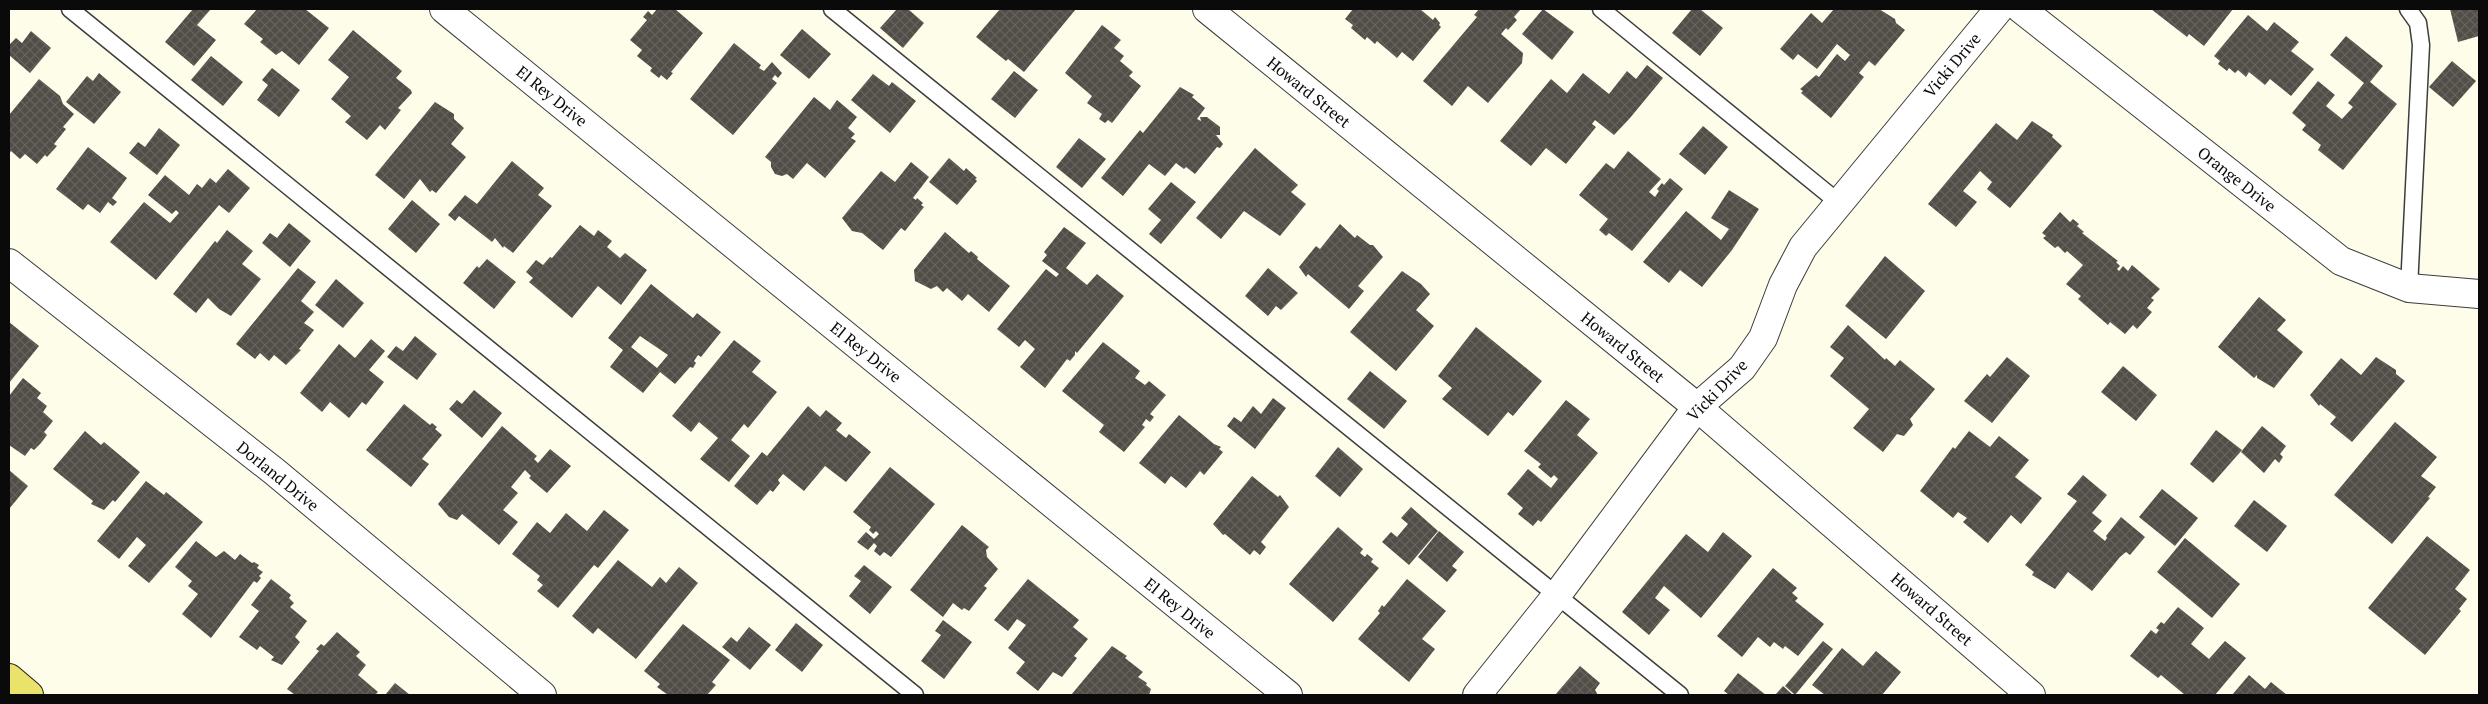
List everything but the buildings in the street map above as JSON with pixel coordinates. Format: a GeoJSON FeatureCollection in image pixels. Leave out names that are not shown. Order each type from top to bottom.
{"type":"FeatureCollection","features":[{"type":"Feature","properties":{"kind":"main road"},"geometry":{"type":"LineString","coordinates":[[9,678],[30,695]]}},
{"type":"Feature","properties":{"kind":"street","name":"El Rey Drive"},"geometry":{"type":"LineString","coordinates":[[444,9],[1288,695]]}},
{"type":"Feature","properties":{"kind":"street","name":"Howard Street"},"geometry":{"type":"LineString","coordinates":[[1207,9],[1697,407],[2031,695]]}},
{"type":"Feature","properties":{"kind":"street","name":"Vicki Drive"},"geometry":{"type":"LineString","coordinates":[[1477,695],[1558,595],[1697,407],[1742,368],[1763,338],[1783,285],[1803,247],[1838,202],[1999,9]]}},
{"type":"Feature","properties":{"kind":"street","name":"Orange Drive"},"geometry":{"type":"LineString","coordinates":[[2021,9],[2342,261],[2409,288],[2479,294]]}},
{"type":"Feature","properties":{"kind":"street","name":"Dorland Drive"},"geometry":{"type":"LineString","coordinates":[[9,263],[275,472],[542,695]]}},
{"type":"Feature","properties":{"kind":"lane"},"geometry":{"type":"LineString","coordinates":[[70,9],[915,695]]}},
{"type":"Feature","properties":{"kind":"lane"},"geometry":{"type":"LineString","coordinates":[[832,9],[1680,695]]}},
{"type":"Feature","properties":{"kind":"lane"},"geometry":{"type":"LineString","coordinates":[[1601,9],[1838,202]]}},
{"type":"Feature","properties":{"kind":"lane"},"geometry":{"type":"LineString","coordinates":[[2408,9],[2418,22],[2421,45],[2409,288]]}}]}
